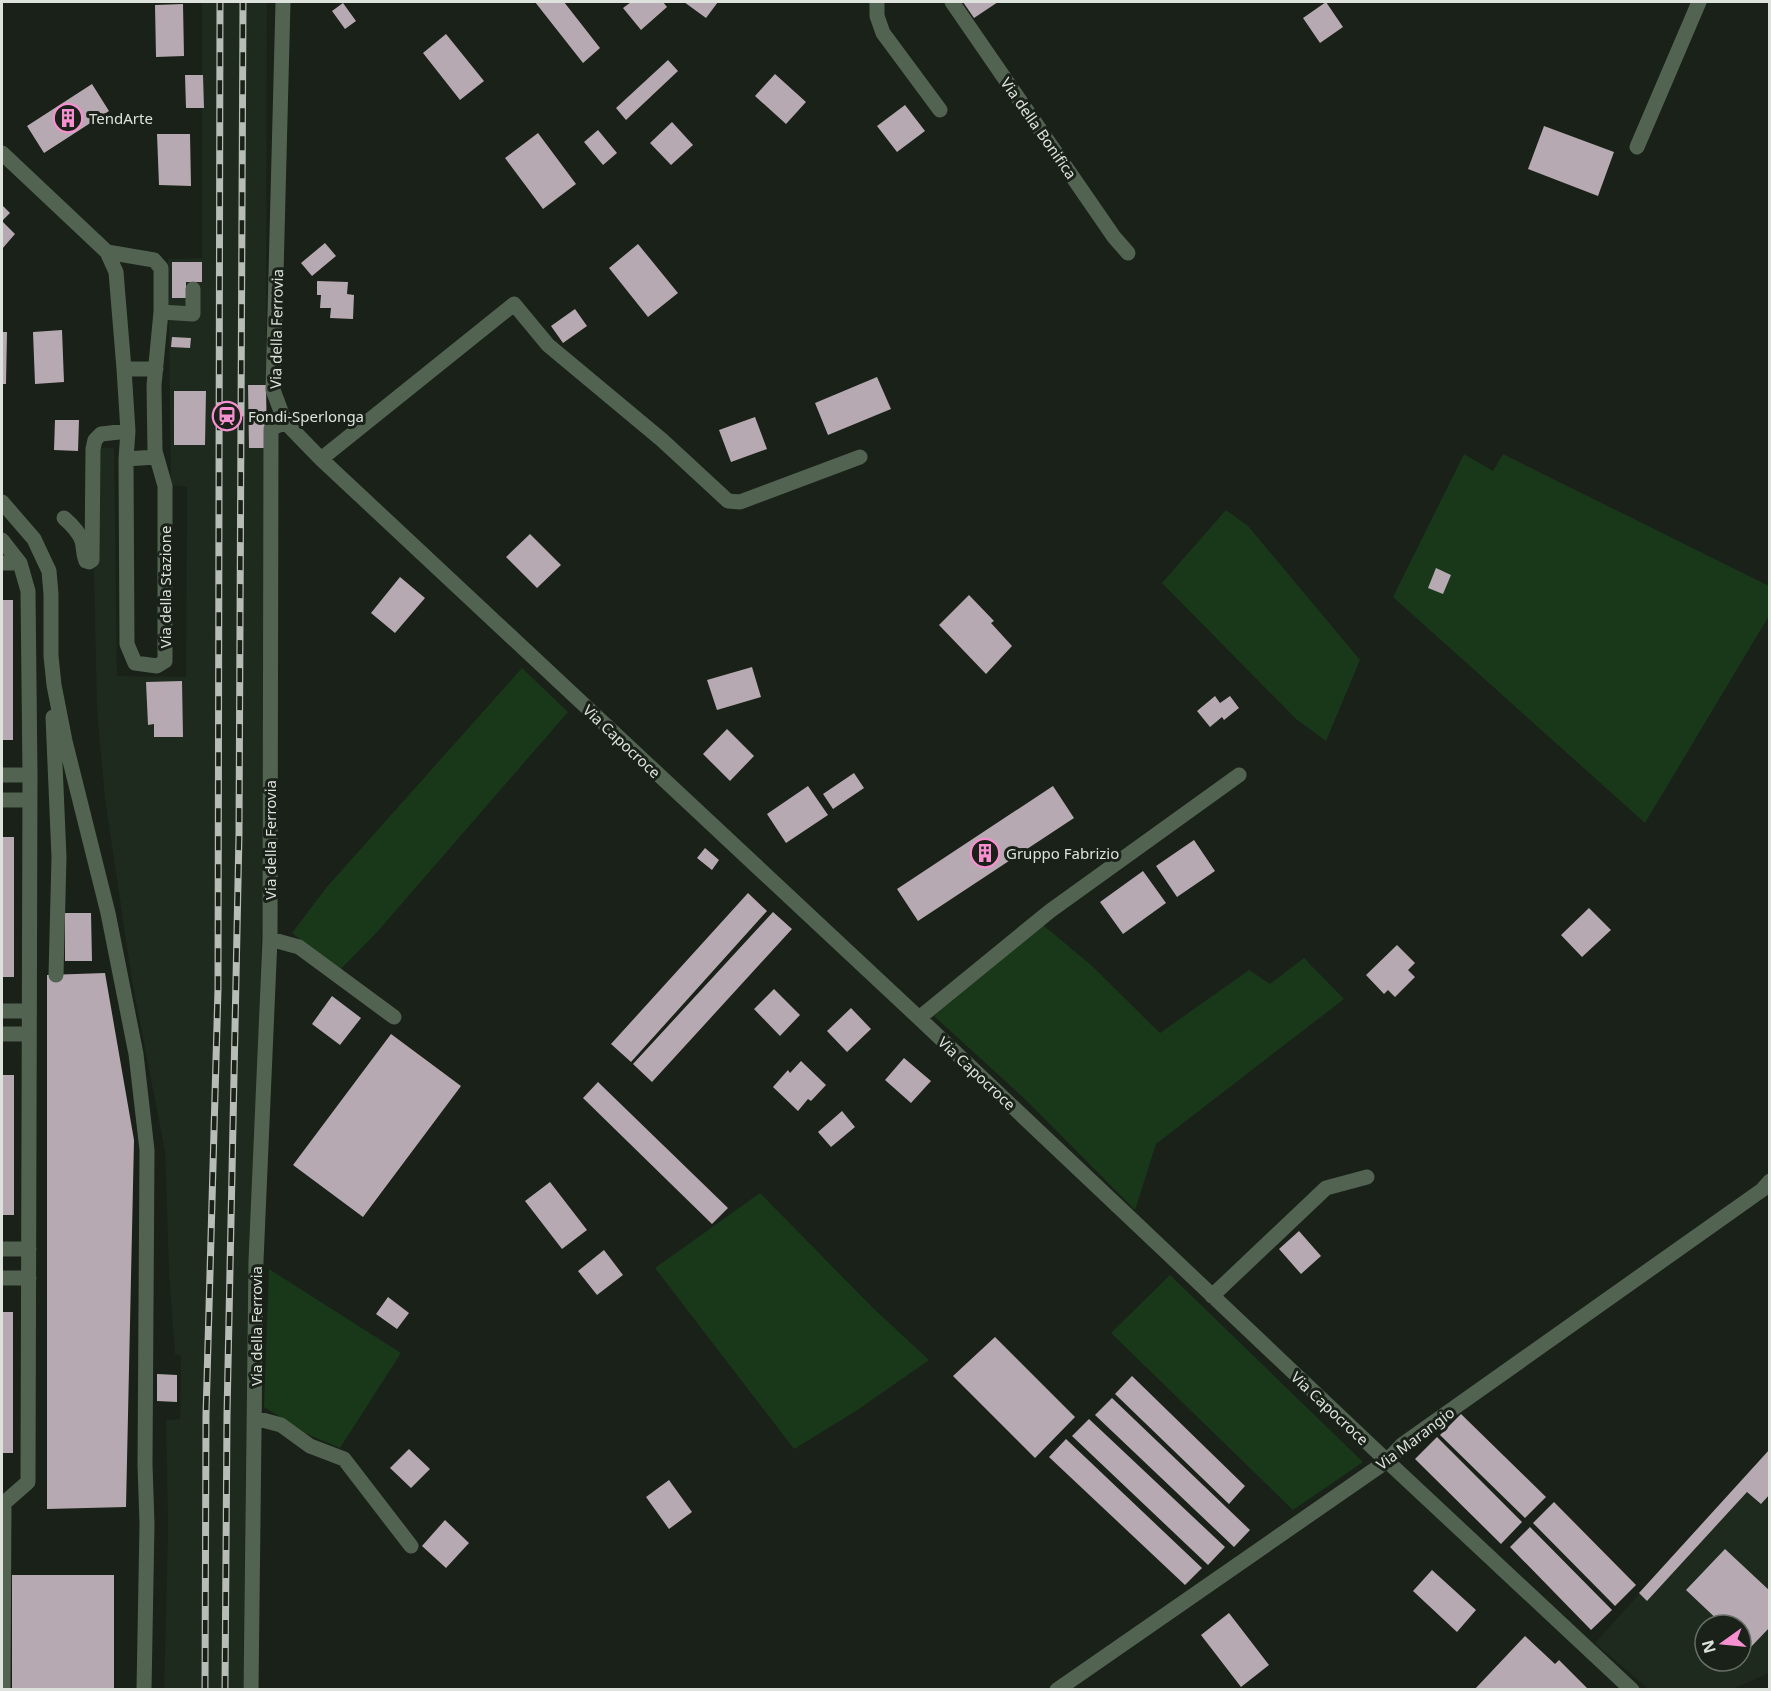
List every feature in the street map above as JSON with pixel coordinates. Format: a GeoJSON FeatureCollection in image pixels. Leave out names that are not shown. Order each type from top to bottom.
{"type":"FeatureCollection","features":[{"type":"Feature","properties":{"kind":"street","name":"Via della Ferrovia"},"geometry":{"type":"LineString","coordinates":[[251,1689],[256,1261],[270,939],[271,429],[285,422],[273,390],[284,2]]}},
{"type":"Feature","properties":{"kind":"street"},"geometry":{"type":"LineString","coordinates":[[877,2],[877,16],[883,33],[940,110]]}},
{"type":"Feature","properties":{"kind":"street","name":"Via della Bonifica"},"geometry":{"type":"LineString","coordinates":[[952,2],[1128,253]]}},
{"type":"Feature","properties":{"kind":"street"},"geometry":{"type":"LineString","coordinates":[[1637,147],[1698,2]]}},
{"type":"Feature","properties":{"kind":"street","name":"Via della Stazione"},"geometry":{"type":"LineString","coordinates":[[2,153],[107,252],[116,272],[128,431],[126,459],[127,644],[135,663],[157,666],[165,661],[165,486],[156,457],[154,384],[161,312],[161,268],[154,260],[107,252]]}},
{"type":"Feature","properties":{"kind":"street"},"geometry":{"type":"LineString","coordinates":[[161,312],[193,314],[193,290]]}},
{"type":"Feature","properties":{"kind":"street"},"geometry":{"type":"LineString","coordinates":[[321,459],[514,303],[548,345],[662,440],[728,501],[740,502],[860,457]]}},
{"type":"Feature","properties":{"kind":"street"},"geometry":{"type":"LineString","coordinates":[[124,369],[156,369]]}},
{"type":"Feature","properties":{"kind":"street","name":"Via Capocroce"},"geometry":{"type":"LineString","coordinates":[[285,422],[321,459],[1632,1689]]}},
{"type":"Feature","properties":{"kind":"street"},"geometry":{"type":"LineString","coordinates":[[64,518],[82,540],[84,557],[89,562],[92,560],[95,440],[101,434],[128,431]]}},
{"type":"Feature","properties":{"kind":"street"},"geometry":{"type":"LineString","coordinates":[[126,459],[156,457]]}},
{"type":"Feature","properties":{"kind":"street"},"geometry":{"type":"LineString","coordinates":[[2,502],[34,539],[49,571],[54,685],[65,741],[108,913],[135,1053],[147,1150],[145,1465],[147,1524],[144,1689]]}},
{"type":"Feature","properties":{"kind":"street"},"geometry":{"type":"LineString","coordinates":[[2,540],[20,563],[28,591],[30,775],[28,1482],[4,1503],[3,1689]]}},
{"type":"Feature","properties":{"kind":"street"},"geometry":{"type":"LineString","coordinates":[[2,563],[20,563]]}},
{"type":"Feature","properties":{"kind":"street"},"geometry":{"type":"LineString","coordinates":[[54,685],[52,696],[54,772],[59,857],[56,975]]}},
{"type":"Feature","properties":{"kind":"street"},"geometry":{"type":"LineString","coordinates":[[2,775],[30,775]]}},
{"type":"Feature","properties":{"kind":"street"},"geometry":{"type":"LineString","coordinates":[[919,1018],[1050,911],[1239,775]]}},
{"type":"Feature","properties":{"kind":"street"},"geometry":{"type":"LineString","coordinates":[[2,800],[30,800]]}},
{"type":"Feature","properties":{"kind":"street"},"geometry":{"type":"LineString","coordinates":[[270,939],[299,947],[394,1017]]}},
{"type":"Feature","properties":{"kind":"street"},"geometry":{"type":"LineString","coordinates":[[2,1011],[28,1011]]}},
{"type":"Feature","properties":{"kind":"street"},"geometry":{"type":"LineString","coordinates":[[2,1034],[29,1034]]}},
{"type":"Feature","properties":{"kind":"street"},"geometry":{"type":"LineString","coordinates":[[1212,1296],[1326,1188],[1367,1177]]}},
{"type":"Feature","properties":{"kind":"street","name":"Via Marangio"},"geometry":{"type":"LineString","coordinates":[[1057,1689],[1387,1461],[1403,1444],[1762,1190],[1770,1181]]}},
{"type":"Feature","properties":{"kind":"street"},"geometry":{"type":"LineString","coordinates":[[2,1249],[29,1249]]}},
{"type":"Feature","properties":{"kind":"street"},"geometry":{"type":"LineString","coordinates":[[2,1278],[29,1278]]}},
{"type":"Feature","properties":{"kind":"street"},"geometry":{"type":"LineString","coordinates":[[255,1418],[281,1425],[310,1446],[344,1459],[411,1546]]}},
{"type":"Feature","properties":{"kind":"shaded area"},"geometry":{"type":"Polygon","coordinates":[[[202,2],[267,2],[265,822],[246,1455],[243,1689],[164,1689],[168,1529],[166,1420],[180,1419],[181,1356],[175,1354],[169,1273],[165,1152],[132,981],[105,799],[97,712],[94,574],[95,448],[114,448],[117,676],[186,677],[187,487],[171,485],[168,259],[202,258],[202,2]]]}},
{"type":"Feature","properties":{"kind":"shaded area"},"geometry":{"type":"Polygon","coordinates":[[[1769,1449],[1769,1673],[1733,1689],[1648,1689],[1595,1643],[1769,1449]]]}},
{"type":"Feature","properties":{"kind":"green space"},"geometry":{"type":"Polygon","coordinates":[[[1464,454],[1493,471],[1503,454],[1769,586],[1770,614],[1645,823],[1393,597],[1464,454]]]}},
{"type":"Feature","properties":{"kind":"green space"},"geometry":{"type":"Polygon","coordinates":[[[1226,510],[1248,526],[1360,660],[1326,741],[1296,719],[1162,583],[1226,510]]]}},
{"type":"Feature","properties":{"kind":"green space"},"geometry":{"type":"Polygon","coordinates":[[[522,668],[568,712],[378,931],[340,970],[292,933],[326,888],[522,668]]]}},
{"type":"Feature","properties":{"kind":"green space"},"geometry":{"type":"Polygon","coordinates":[[[1043,925],[1091,965],[1160,1033],[1249,970],[1270,984],[1304,958],[1344,999],[1156,1144],[1135,1210],[1027,1101],[934,1016],[1043,925]]]}},
{"type":"Feature","properties":{"kind":"green space"},"geometry":{"type":"Polygon","coordinates":[[[760,1193],[873,1308],[929,1360],[856,1411],[794,1449],[655,1268],[760,1193]]]}},
{"type":"Feature","properties":{"kind":"green space"},"geometry":{"type":"Polygon","coordinates":[[[269,1269],[401,1353],[340,1448],[305,1433],[264,1407],[269,1269]]]}},
{"type":"Feature","properties":{"kind":"green space"},"geometry":{"type":"Polygon","coordinates":[[[1170,1275],[1363,1462],[1293,1510],[1111,1333],[1170,1275]]]}},
{"type":"Feature","properties":{"kind":"building"},"geometry":{"type":"Polygon","coordinates":[[[535,2],[564,2],[600,48],[583,63],[535,2]]]}},
{"type":"Feature","properties":{"kind":"building"},"geometry":{"type":"Polygon","coordinates":[[[631,2],[663,2],[667,7],[641,30],[623,8],[631,2]]]}},
{"type":"Feature","properties":{"kind":"building"},"geometry":{"type":"Polygon","coordinates":[[[684,2],[718,2],[706,18],[684,2]]]}},
{"type":"Feature","properties":{"kind":"building"},"geometry":{"type":"Polygon","coordinates":[[[963,2],[998,2],[974,18],[963,2]]]}},
{"type":"Feature","properties":{"kind":"building"},"geometry":{"type":"Polygon","coordinates":[[[1326,2],[1343,27],[1320,43],[1303,18],[1326,2]]]}},
{"type":"Feature","properties":{"kind":"building"},"geometry":{"type":"Polygon","coordinates":[[[343,3],[356,21],[345,29],[332,11],[343,3]]]}},
{"type":"Feature","properties":{"kind":"building"},"geometry":{"type":"Polygon","coordinates":[[[183,4],[184,56],[156,57],[155,5],[183,4]]]}},
{"type":"Feature","properties":{"kind":"building"},"geometry":{"type":"Polygon","coordinates":[[[446,34],[484,81],[460,100],[423,53],[446,34]]]}},
{"type":"Feature","properties":{"kind":"building"},"geometry":{"type":"Polygon","coordinates":[[[668,60],[678,71],[626,120],[616,108],[668,60]]]}},
{"type":"Feature","properties":{"kind":"building"},"geometry":{"type":"Polygon","coordinates":[[[775,74],[806,102],[786,124],[755,96],[775,74]]]}},
{"type":"Feature","properties":{"kind":"building"},"geometry":{"type":"Polygon","coordinates":[[[185,75],[203,75],[204,108],[186,108],[185,75]]]}},
{"type":"Feature","properties":{"kind":"building","name":"TendArte"},"geometry":{"type":"Polygon","coordinates":[[[92,84],[109,111],[44,153],[27,126],[92,84]]]}},
{"type":"Feature","properties":{"kind":"building"},"geometry":{"type":"Polygon","coordinates":[[[905,105],[925,131],[897,152],[877,126],[905,105]]]}},
{"type":"Feature","properties":{"kind":"building"},"geometry":{"type":"Polygon","coordinates":[[[672,122],[693,145],[671,165],[650,143],[672,122]]]}},
{"type":"Feature","properties":{"kind":"building"},"geometry":{"type":"Polygon","coordinates":[[[1544,126],[1614,152],[1598,196],[1528,169],[1544,126]]]}},
{"type":"Feature","properties":{"kind":"building"},"geometry":{"type":"Polygon","coordinates":[[[598,130],[617,153],[603,165],[584,142],[598,130]]]}},
{"type":"Feature","properties":{"kind":"building"},"geometry":{"type":"Polygon","coordinates":[[[538,133],[576,184],[543,209],[505,158],[538,133]]]}},
{"type":"Feature","properties":{"kind":"building"},"geometry":{"type":"Polygon","coordinates":[[[157,134],[190,134],[191,186],[159,185],[157,134]]]}},
{"type":"Feature","properties":{"kind":"building"},"geometry":{"type":"Polygon","coordinates":[[[2,205],[10,213],[2,221],[2,205]]]}},
{"type":"Feature","properties":{"kind":"building"},"geometry":{"type":"Polygon","coordinates":[[[2,221],[15,234],[2,249],[2,221]]]}},
{"type":"Feature","properties":{"kind":"building"},"geometry":{"type":"Polygon","coordinates":[[[325,243],[336,256],[312,276],[301,263],[325,243]]]}},
{"type":"Feature","properties":{"kind":"building"},"geometry":{"type":"Polygon","coordinates":[[[638,244],[678,293],[648,317],[609,268],[638,244]]]}},
{"type":"Feature","properties":{"kind":"building"},"geometry":{"type":"Polygon","coordinates":[[[172,262],[202,262],[202,282],[186,282],[186,298],[172,298],[172,262]]]}},
{"type":"Feature","properties":{"kind":"building"},"geometry":{"type":"Polygon","coordinates":[[[317,281],[348,282],[347,294],[354,295],[353,319],[330,318],[331,308],[320,308],[321,295],[317,295],[317,281]]]}},
{"type":"Feature","properties":{"kind":"building"},"geometry":{"type":"Polygon","coordinates":[[[575,309],[587,326],[563,343],[551,326],[575,309]]]}},
{"type":"Feature","properties":{"kind":"building"},"geometry":{"type":"Polygon","coordinates":[[[62,330],[64,382],[35,384],[33,332],[62,330]]]}},
{"type":"Feature","properties":{"kind":"building"},"geometry":{"type":"Polygon","coordinates":[[[2,332],[7,332],[6,384],[2,384],[2,332]]]}},
{"type":"Feature","properties":{"kind":"building"},"geometry":{"type":"Polygon","coordinates":[[[172,337],[191,338],[190,348],[171,347],[172,337]]]}},
{"type":"Feature","properties":{"kind":"building"},"geometry":{"type":"Polygon","coordinates":[[[877,377],[891,409],[828,435],[815,403],[877,377]]]}},
{"type":"Feature","properties":{"kind":"building"},"geometry":{"type":"Polygon","coordinates":[[[248,385],[266,385],[267,448],[249,448],[248,385]]]}},
{"type":"Feature","properties":{"kind":"building","name":"Fondi-Sperlonga"},"geometry":{"type":"Polygon","coordinates":[[[174,391],[206,391],[205,445],[174,445],[174,391]]]}},
{"type":"Feature","properties":{"kind":"building"},"geometry":{"type":"Polygon","coordinates":[[[755,417],[767,449],[731,462],[719,430],[755,417]]]}},
{"type":"Feature","properties":{"kind":"building"},"geometry":{"type":"Polygon","coordinates":[[[55,420],[79,420],[78,451],[54,450],[55,420]]]}},
{"type":"Feature","properties":{"kind":"building"},"geometry":{"type":"Polygon","coordinates":[[[530,534],[561,565],[537,588],[506,557],[530,534]]]}},
{"type":"Feature","properties":{"kind":"building"},"geometry":{"type":"Polygon","coordinates":[[[1436,568],[1451,575],[1443,594],[1428,588],[1436,568]]]}},
{"type":"Feature","properties":{"kind":"building"},"geometry":{"type":"Polygon","coordinates":[[[400,577],[425,598],[395,633],[371,613],[400,577]]]}},
{"type":"Feature","properties":{"kind":"building"},"geometry":{"type":"Polygon","coordinates":[[[969,595],[994,621],[991,623],[1012,646],[986,674],[939,625],[969,595]]]}},
{"type":"Feature","properties":{"kind":"building"},"geometry":{"type":"Polygon","coordinates":[[[2,600],[13,600],[13,740],[2,740],[2,600]]]}},
{"type":"Feature","properties":{"kind":"building"},"geometry":{"type":"Polygon","coordinates":[[[752,667],[761,697],[717,710],[707,680],[752,667]]]}},
{"type":"Feature","properties":{"kind":"building"},"geometry":{"type":"Polygon","coordinates":[[[182,681],[183,737],[154,737],[154,724],[148,725],[146,682],[182,681]]]}},
{"type":"Feature","properties":{"kind":"building"},"geometry":{"type":"Polygon","coordinates":[[[1215,696],[1220,703],[1230,696],[1239,708],[1224,720],[1222,717],[1210,727],[1197,711],[1215,696]]]}},
{"type":"Feature","properties":{"kind":"building"},"geometry":{"type":"Polygon","coordinates":[[[727,729],[754,756],[730,781],[703,754],[727,729]]]}},
{"type":"Feature","properties":{"kind":"building"},"geometry":{"type":"Polygon","coordinates":[[[854,773],[864,788],[833,809],[823,794],[854,773]]]}},
{"type":"Feature","properties":{"kind":"building"},"geometry":{"type":"Polygon","coordinates":[[[808,786],[828,815],[786,843],[767,814],[808,786]]]}},
{"type":"Feature","properties":{"kind":"building","name":"Gruppo Fabrizio"},"geometry":{"type":"Polygon","coordinates":[[[1053,786],[1074,818],[918,921],[897,889],[1053,786]]]}},
{"type":"Feature","properties":{"kind":"building"},"geometry":{"type":"Polygon","coordinates":[[[2,837],[14,837],[14,977],[2,977],[2,837]]]}},
{"type":"Feature","properties":{"kind":"building"},"geometry":{"type":"Polygon","coordinates":[[[1194,840],[1215,871],[1177,897],[1156,866],[1194,840]]]}},
{"type":"Feature","properties":{"kind":"building"},"geometry":{"type":"Polygon","coordinates":[[[705,848],[719,860],[712,870],[697,858],[705,848]]]}},
{"type":"Feature","properties":{"kind":"building"},"geometry":{"type":"Polygon","coordinates":[[[1143,871],[1166,903],[1123,934],[1100,902],[1143,871]]]}},
{"type":"Feature","properties":{"kind":"building"},"geometry":{"type":"Polygon","coordinates":[[[748,893],[767,911],[631,1062],[611,1044],[748,893]]]}},
{"type":"Feature","properties":{"kind":"building"},"geometry":{"type":"Polygon","coordinates":[[[1589,908],[1611,930],[1582,957],[1561,935],[1589,908]]]}},
{"type":"Feature","properties":{"kind":"building"},"geometry":{"type":"Polygon","coordinates":[[[773,912],[792,929],[652,1082],[633,1064],[773,912]]]}},
{"type":"Feature","properties":{"kind":"building"},"geometry":{"type":"Polygon","coordinates":[[[65,913],[91,913],[92,961],[65,961],[65,913]]]}},
{"type":"Feature","properties":{"kind":"building"},"geometry":{"type":"Polygon","coordinates":[[[1397,945],[1415,963],[1408,970],[1415,977],[1395,997],[1388,990],[1384,994],[1366,975],[1397,945]]]}},
{"type":"Feature","properties":{"kind":"building"},"geometry":{"type":"Polygon","coordinates":[[[105,973],[134,1140],[126,1507],[47,1509],[47,975],[105,973]]]}},
{"type":"Feature","properties":{"kind":"building"},"geometry":{"type":"Polygon","coordinates":[[[774,989],[800,1015],[780,1036],[754,1009],[774,989]]]}},
{"type":"Feature","properties":{"kind":"building"},"geometry":{"type":"Polygon","coordinates":[[[332,996],[361,1018],[340,1045],[312,1024],[332,996]]]}},
{"type":"Feature","properties":{"kind":"building"},"geometry":{"type":"Polygon","coordinates":[[[851,1008],[871,1029],[847,1052],[827,1031],[851,1008]]]}},
{"type":"Feature","properties":{"kind":"building"},"geometry":{"type":"Polygon","coordinates":[[[391,1034],[461,1086],[363,1217],[293,1165],[391,1034]]]}},
{"type":"Feature","properties":{"kind":"building"},"geometry":{"type":"Polygon","coordinates":[[[904,1058],[931,1081],[911,1103],[885,1080],[904,1058]]]}},
{"type":"Feature","properties":{"kind":"building"},"geometry":{"type":"Polygon","coordinates":[[[801,1061],[826,1085],[811,1101],[808,1099],[798,1111],[773,1087],[788,1070],[790,1073],[801,1061]]]}},
{"type":"Feature","properties":{"kind":"building"},"geometry":{"type":"Polygon","coordinates":[[[2,1075],[14,1075],[14,1215],[2,1215],[2,1075]]]}},
{"type":"Feature","properties":{"kind":"building"},"geometry":{"type":"Polygon","coordinates":[[[598,1082],[728,1208],[712,1224],[583,1098],[598,1082]]]}},
{"type":"Feature","properties":{"kind":"building"},"geometry":{"type":"Polygon","coordinates":[[[842,1111],[855,1127],[831,1147],[818,1132],[842,1111]]]}},
{"type":"Feature","properties":{"kind":"building"},"geometry":{"type":"Polygon","coordinates":[[[550,1182],[587,1230],[562,1249],[525,1201],[550,1182]]]}},
{"type":"Feature","properties":{"kind":"building"},"geometry":{"type":"Polygon","coordinates":[[[1299,1231],[1321,1256],[1301,1274],[1279,1249],[1299,1231]]]}},
{"type":"Feature","properties":{"kind":"building"},"geometry":{"type":"Polygon","coordinates":[[[604,1250],[623,1275],[597,1295],[578,1271],[604,1250]]]}},
{"type":"Feature","properties":{"kind":"building"},"geometry":{"type":"Polygon","coordinates":[[[388,1297],[409,1313],[397,1329],[376,1314],[388,1297]]]}},
{"type":"Feature","properties":{"kind":"building"},"geometry":{"type":"Polygon","coordinates":[[[2,1312],[13,1312],[13,1453],[2,1453],[2,1312]]]}},
{"type":"Feature","properties":{"kind":"building"},"geometry":{"type":"Polygon","coordinates":[[[995,1337],[1075,1417],[1035,1458],[953,1376],[995,1337]]]}},
{"type":"Feature","properties":{"kind":"building"},"geometry":{"type":"Polygon","coordinates":[[[157,1374],[177,1375],[177,1402],[157,1401],[157,1374]]]}},
{"type":"Feature","properties":{"kind":"building"},"geometry":{"type":"Polygon","coordinates":[[[1132,1376],[1245,1486],[1229,1504],[1115,1394],[1132,1376]]]}},
{"type":"Feature","properties":{"kind":"building"},"geometry":{"type":"Polygon","coordinates":[[[1112,1398],[1250,1530],[1234,1547],[1095,1415],[1112,1398]]]}},
{"type":"Feature","properties":{"kind":"building"},"geometry":{"type":"Polygon","coordinates":[[[1461,1414],[1546,1497],[1525,1518],[1440,1435],[1461,1414]]]}},
{"type":"Feature","properties":{"kind":"building"},"geometry":{"type":"Polygon","coordinates":[[[1089,1419],[1225,1547],[1208,1565],[1072,1436],[1089,1419]]]}},
{"type":"Feature","properties":{"kind":"building"},"geometry":{"type":"Polygon","coordinates":[[[1437,1437],[1522,1522],[1501,1544],[1415,1459],[1437,1437]]]}},
{"type":"Feature","properties":{"kind":"building"},"geometry":{"type":"Polygon","coordinates":[[[1066,1439],[1202,1568],[1185,1585],[1049,1457],[1066,1439]]]}},
{"type":"Feature","properties":{"kind":"building"},"geometry":{"type":"Polygon","coordinates":[[[409,1449],[430,1469],[411,1488],[390,1468],[409,1449]]]}},
{"type":"Feature","properties":{"kind":"building"},"geometry":{"type":"Polygon","coordinates":[[[1770,1449],[1770,1494],[1761,1504],[1747,1492],[1647,1601],[1639,1593],[1770,1449]]]}},
{"type":"Feature","properties":{"kind":"building"},"geometry":{"type":"Polygon","coordinates":[[[669,1480],[692,1512],[669,1529],[646,1497],[669,1480]]]}},
{"type":"Feature","properties":{"kind":"building"},"geometry":{"type":"Polygon","coordinates":[[[1554,1502],[1636,1585],[1615,1606],[1533,1523],[1554,1502]]]}},
{"type":"Feature","properties":{"kind":"building"},"geometry":{"type":"Polygon","coordinates":[[[445,1520],[469,1543],[446,1568],[422,1546],[445,1520]]]}},
{"type":"Feature","properties":{"kind":"building"},"geometry":{"type":"Polygon","coordinates":[[[1530,1527],[1612,1610],[1591,1630],[1510,1547],[1530,1527]]]}},
{"type":"Feature","properties":{"kind":"building"},"geometry":{"type":"Polygon","coordinates":[[[1725,1549],[1770,1591],[1770,1627],[1753,1645],[1753,1613],[1710,1613],[1686,1590],[1725,1549]]]}},
{"type":"Feature","properties":{"kind":"building"},"geometry":{"type":"Polygon","coordinates":[[[1432,1570],[1476,1610],[1457,1632],[1413,1591],[1432,1570]]]}},
{"type":"Feature","properties":{"kind":"building"},"geometry":{"type":"Polygon","coordinates":[[[12,1575],[114,1575],[114,1690],[12,1690],[12,1575]]]}},
{"type":"Feature","properties":{"kind":"building"},"geometry":{"type":"Polygon","coordinates":[[[1229,1613],[1269,1665],[1241,1687],[1201,1635],[1229,1613]]]}},
{"type":"Feature","properties":{"kind":"building"},"geometry":{"type":"Polygon","coordinates":[[[1525,1636],[1555,1664],[1559,1660],[1589,1690],[1474,1690],[1525,1636]]]}},
{"type":"Feature","properties":{"kind":"railway"},"geometry":{"type":"LineString","coordinates":[[205,1690],[206,1415],[218,989],[220,2]]}},
{"type":"Feature","properties":{"kind":"railway"},"geometry":{"type":"LineString","coordinates":[[225,1690],[227,1415],[239,834],[243,2]]}},
{"type":"Feature","properties":{"kind":"place","name":"TendArte"},"geometry":{"type":"Point","coordinates":[68,118]}},
{"type":"Feature","properties":{"kind":"place","name":"Fondi-Sperlonga"},"geometry":{"type":"Point","coordinates":[227,416]}},
{"type":"Feature","properties":{"kind":"place","name":"Gruppo Fabrizio"},"geometry":{"type":"Point","coordinates":[985,853]}}]}
